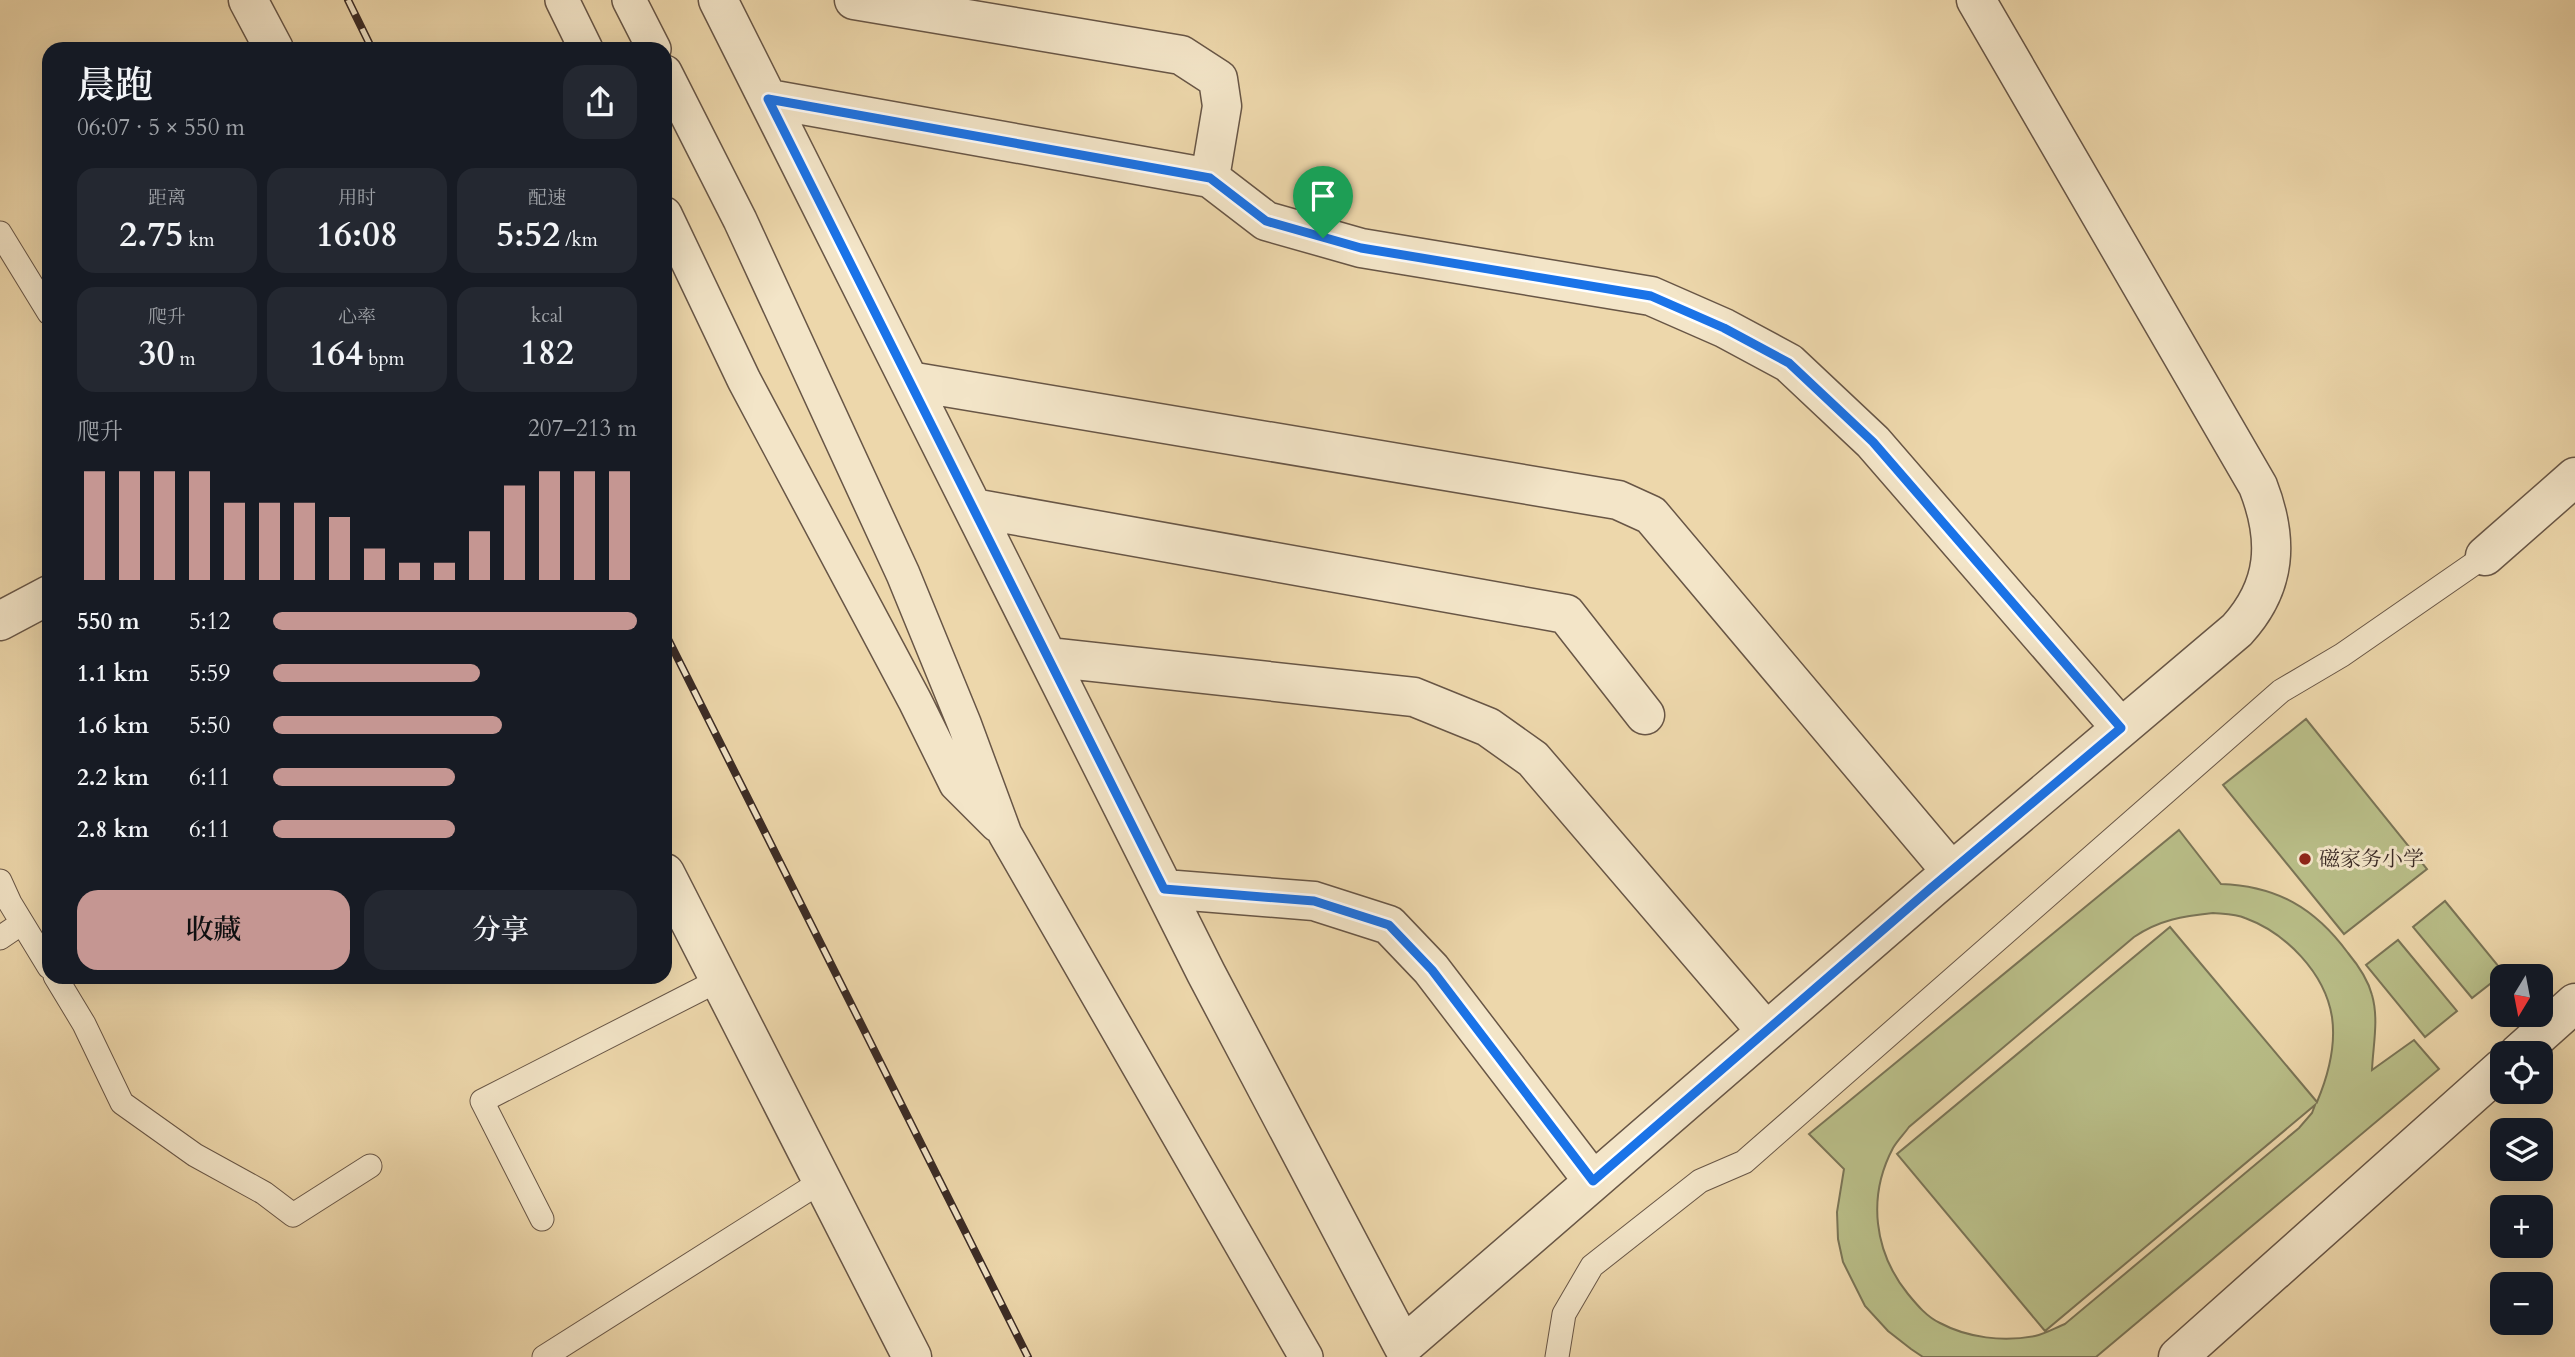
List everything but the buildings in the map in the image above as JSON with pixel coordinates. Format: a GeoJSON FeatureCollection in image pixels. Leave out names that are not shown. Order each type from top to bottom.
{"type":"FeatureCollection","features":[{"type":"Feature","properties":{"kind":"street"},"geometry":{"type":"LineString","coordinates":[[248,0],[270,42]]}},
{"type":"Feature","properties":{"kind":"street"},"geometry":{"type":"LineString","coordinates":[[562,0],[583,42]]}},
{"type":"Feature","properties":{"kind":"street"},"geometry":{"type":"LineString","coordinates":[[629,0],[650,42]]}},
{"type":"Feature","properties":{"kind":"street"},"geometry":{"type":"LineString","coordinates":[[718,0],[1164,889],[1403,1346],[1951,871],[2237,630],[2251,614],[2261,596],[2268,576],[2272,527],[2258,486],[1976,0]]}},
{"type":"Feature","properties":{"kind":"street"},"geometry":{"type":"LineString","coordinates":[[854,0],[1181,55],[1218,79],[1222,106],[1210,178]]}},
{"type":"Feature","properties":{"kind":"street"},"geometry":{"type":"LineString","coordinates":[[672,86],[740,220],[903,575],[964,723],[1005,834],[1306,1357]]}},
{"type":"Feature","properties":{"kind":"street"},"geometry":{"type":"LineString","coordinates":[[768,99],[1210,178],[1266,221],[1361,248],[1651,296],[1724,328],[1789,363],[1873,442],[2121,728]]}},
{"type":"Feature","properties":{"kind":"street"},"geometry":{"type":"LineString","coordinates":[[672,229],[744,380],[909,688],[956,783],[1005,834]]}},
{"type":"Feature","properties":{"kind":"street"},"geometry":{"type":"LineString","coordinates":[[909,381],[1618,500],[1651,515],[1951,871]]}},
{"type":"Feature","properties":{"kind":"street"},"geometry":{"type":"LineString","coordinates":[[2485,556],[2575,478]]}},
{"type":"Feature","properties":{"kind":"street"},"geometry":{"type":"LineString","coordinates":[[973,508],[1566,614],[1645,715]]}},
{"type":"Feature","properties":{"kind":"street"},"geometry":{"type":"LineString","coordinates":[[0,621],[42,599]]}},
{"type":"Feature","properties":{"kind":"street"},"geometry":{"type":"LineString","coordinates":[[1048,657],[1414,696],[1488,727],[1532,759],[1766,1031]]}},
{"type":"Feature","properties":{"kind":"street"},"geometry":{"type":"LineString","coordinates":[[672,887],[912,1357]]}},
{"type":"Feature","properties":{"kind":"street"},"geometry":{"type":"LineString","coordinates":[[1164,889],[1314,901],[1389,925],[1432,970],[1593,1181]]}},
{"type":"Feature","properties":{"kind":"street"},"geometry":{"type":"LineString","coordinates":[[2533,1041],[2575,1003]]}},
{"type":"Feature","properties":{"kind":"street"},"geometry":{"type":"LineString","coordinates":[[2178,1357],[2490,1079]]}},
{"type":"Feature","properties":{"kind":"lane"},"geometry":{"type":"LineString","coordinates":[[0,233],[42,302]]}},
{"type":"Feature","properties":{"kind":"lane"},"geometry":{"type":"LineString","coordinates":[[1557,1357],[1564,1314],[1592,1266],[1700,1181],[1744,1162],[2281,691],[2342,655],[2485,556]]}},
{"type":"Feature","properties":{"kind":"lane"},"geometry":{"type":"LineString","coordinates":[[0,881],[42,956]]}},
{"type":"Feature","properties":{"kind":"lane"},"geometry":{"type":"LineString","coordinates":[[0,938],[22,923]]}},
{"type":"Feature","properties":{"kind":"lane"},"geometry":{"type":"LineString","coordinates":[[542,1219],[482,1101],[719,980]]}},
{"type":"Feature","properties":{"kind":"lane"},"geometry":{"type":"LineString","coordinates":[[60,984],[84,1024],[122,1104],[195,1155],[264,1193],[292,1215],[370,1166]]}},
{"type":"Feature","properties":{"kind":"lane"},"geometry":{"type":"LineString","coordinates":[[544,1357],[573,1350],[822,1181]]}},
{"type":"Feature","properties":{"kind":"green space"},"geometry":{"type":"Polygon","coordinates":[[[2306,719],[2427,869],[2344,934],[2223,785],[2306,719]]]}},
{"type":"Feature","properties":{"kind":"green space"},"geometry":{"type":"Polygon","coordinates":[[[2179,830],[2221,884],[2260,889],[2293,902],[2335,937],[2359,968],[2372,995],[2375,1023],[2372,1070],[2414,1040],[2439,1069],[2096,1357],[1923,1357],[1911,1349],[1888,1331],[1865,1306],[1843,1262],[1838,1239],[1837,1212],[1844,1169],[1809,1134],[2179,830]],[[2213,913],[2172,920],[2153,926],[2134,937],[1909,1127],[1896,1143],[1885,1167],[1877,1205],[1881,1242],[1897,1278],[1908,1294],[1931,1317],[1962,1332],[2011,1339],[2035,1336],[2065,1324],[2299,1128],[2312,1113],[2315,1105],[2045,1331],[1897,1154],[2170,927],[2317,1102],[2328,1071],[2333,1038],[2332,1017],[2321,985],[2301,957],[2275,934],[2241,917],[2213,913]]]}},
{"type":"Feature","properties":{"kind":"green space"},"geometry":{"type":"Polygon","coordinates":[[[2445,901],[2497,964],[2490,964],[2490,984],[2472,998],[2413,927],[2445,901]]]}},
{"type":"Feature","properties":{"kind":"green space"},"geometry":{"type":"Polygon","coordinates":[[[2398,940],[2457,1011],[2425,1037],[2366,965],[2398,940]]]}},
{"type":"Feature","properties":{"kind":"railway"},"geometry":{"type":"LineString","coordinates":[[348,0],[369,42]]}},
{"type":"Feature","properties":{"kind":"railway"},"geometry":{"type":"LineString","coordinates":[[672,647],[1028,1357]]}},
{"type":"Feature","properties":{"kind":"place","name":"磁家务小学"},"geometry":{"type":"Point","coordinates":[2305,859]}},
{"type":"Feature","properties":{"kind":"route"},"geometry":{"type":"LineString","coordinates":[[768,99],[1210,178],[1266,221],[1323,238],[1361,248],[1651,296],[1724,328],[1789,363],[1873,442],[2121,728],[1930,889],[1593,1181],[1432,970],[1389,925],[1314,901],[1164,889],[768,99]]}}]}
